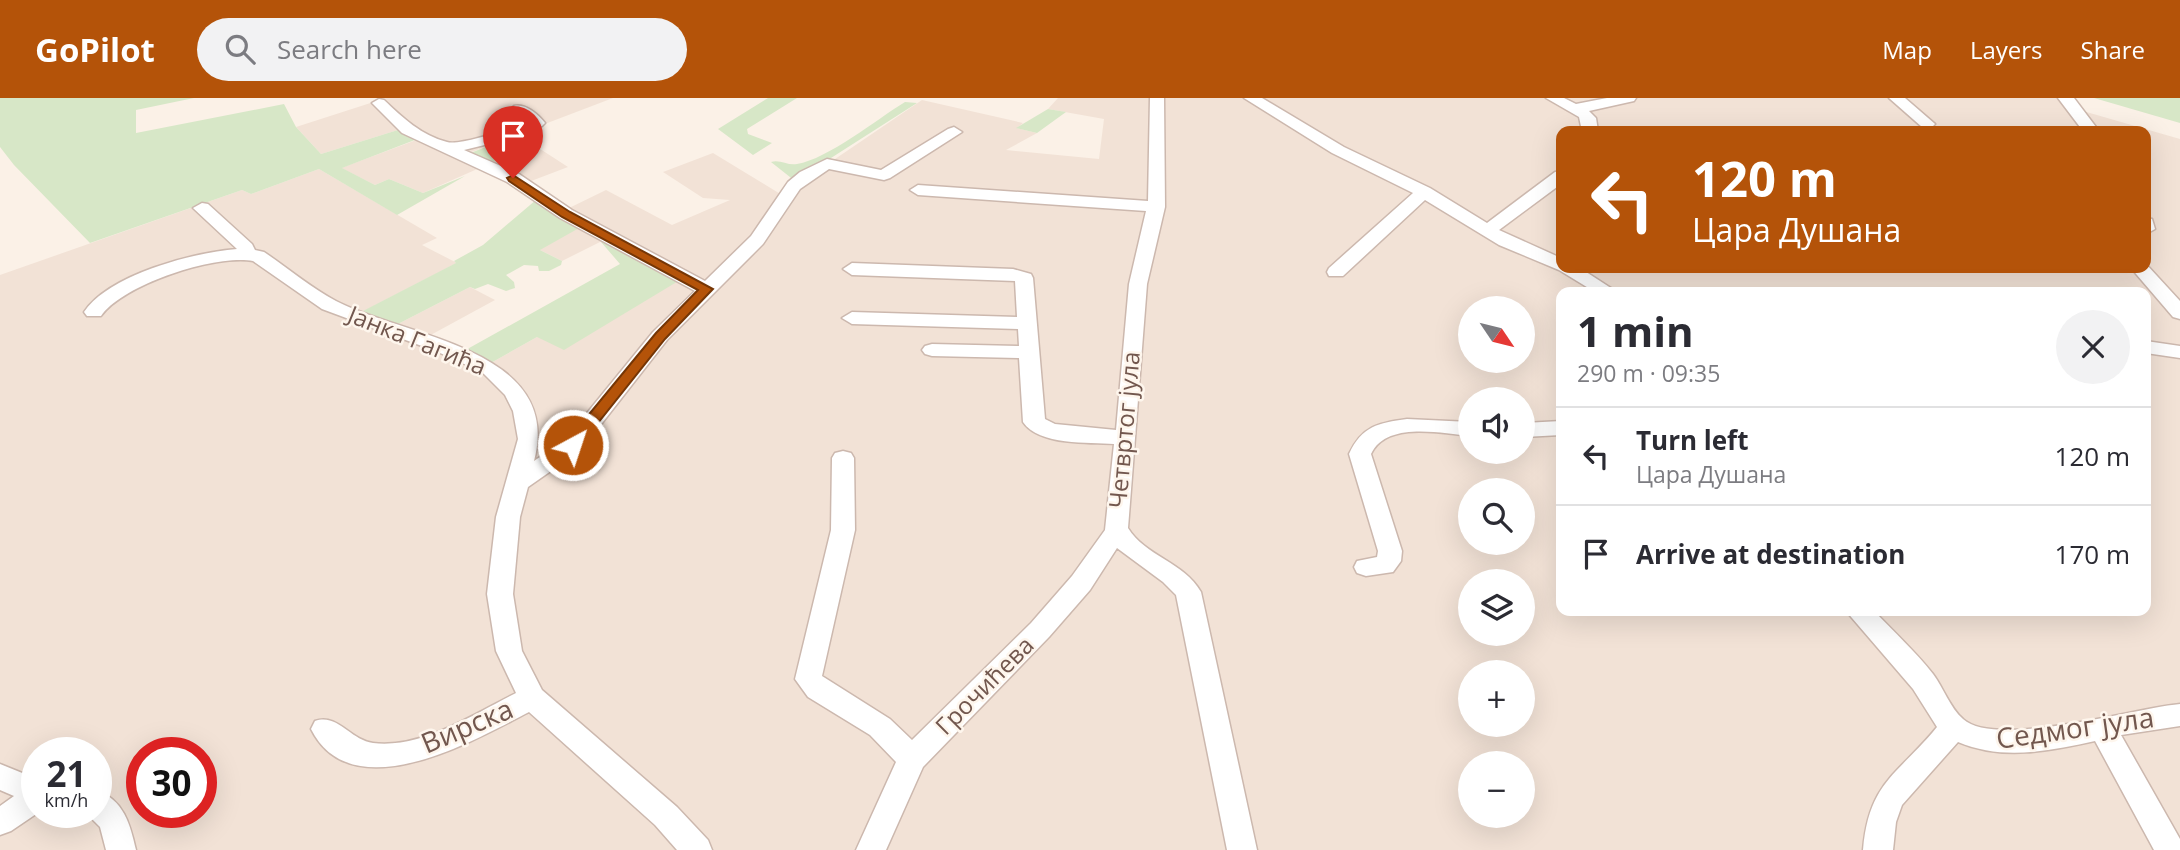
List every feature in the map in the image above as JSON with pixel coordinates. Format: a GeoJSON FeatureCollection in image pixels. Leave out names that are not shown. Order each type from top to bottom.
{"type":"FeatureCollection","features":[{"type":"Feature","properties":{"kind":"street","name":"Четвртог јула"},"geometry":{"type":"LineString","coordinates":[[1157,98],[1156,207],[1138,285],[1117,533],[1125,542],[1174,576],[1188,593],[1242,850]]}},
{"type":"Feature","properties":{"kind":"street"},"geometry":{"type":"LineString","coordinates":[[1251,98],[1338,150],[1424,192],[1505,241],[1556,263]]}},
{"type":"Feature","properties":{"kind":"street"},"geometry":{"type":"LineString","coordinates":[[1553,98],[1588,118],[1589,126]]}},
{"type":"Feature","properties":{"kind":"street"},"geometry":{"type":"LineString","coordinates":[[1575,109],[1629,98]]}},
{"type":"Feature","properties":{"kind":"street"},"geometry":{"type":"LineString","coordinates":[[1896,98],[1927,124]]}},
{"type":"Feature","properties":{"kind":"street"},"geometry":{"type":"LineString","coordinates":[[2065,98],[2088,126]]}},
{"type":"Feature","properties":{"kind":"street"},"geometry":{"type":"LineString","coordinates":[[379,103],[407,130],[513,178],[566,214],[706,289]]}},
{"type":"Feature","properties":{"kind":"street"},"geometry":{"type":"LineString","coordinates":[[451,148],[515,133],[537,123],[519,109]]}},
{"type":"Feature","properties":{"kind":"street"},"geometry":{"type":"LineString","coordinates":[[519,482],[573,445],[660,336],[757,240],[794,186],[806,176],[827,164],[884,174],[954,132]]}},
{"type":"Feature","properties":{"kind":"street"},"geometry":{"type":"LineString","coordinates":[[1488,230],[1556,180]]}},
{"type":"Feature","properties":{"kind":"street"},"geometry":{"type":"LineString","coordinates":[[918,190],[1156,207]]}},
{"type":"Feature","properties":{"kind":"street"},"geometry":{"type":"LineString","coordinates":[[1336,272],[1424,192]]}},
{"type":"Feature","properties":{"kind":"street"},"geometry":{"type":"LineString","coordinates":[[94,312],[99,303],[126,286],[171,271],[246,253],[246,248],[202,208]]}},
{"type":"Feature","properties":{"kind":"street","name":"Јанка Гагића"},"geometry":{"type":"LineString","coordinates":[[246,253],[257,256],[329,305],[445,348],[499,376],[514,392],[528,424],[528,439],[508,517],[500,594],[509,651],[532,698],[666,817],[697,850]]}},
{"type":"Feature","properties":{"kind":"street"},"geometry":{"type":"LineString","coordinates":[[852,270],[1019,275],[1024,278],[1034,422],[1050,431],[1126,438]]}},
{"type":"Feature","properties":{"kind":"street"},"geometry":{"type":"LineString","coordinates":[[1576,273],[1599,287]]}},
{"type":"Feature","properties":{"kind":"street"},"geometry":{"type":"LineString","coordinates":[[2144,273],[2180,313]]}},
{"type":"Feature","properties":{"kind":"street"},"geometry":{"type":"LineString","coordinates":[[852,318],[1027,323]]}},
{"type":"Feature","properties":{"kind":"street"},"geometry":{"type":"LineString","coordinates":[[2151,348],[2180,352]]}},
{"type":"Feature","properties":{"kind":"street"},"geometry":{"type":"LineString","coordinates":[[932,350],[1029,352]]}},
{"type":"Feature","properties":{"kind":"street"},"geometry":{"type":"LineString","coordinates":[[1366,567],[1384,566],[1389,561],[1390,551],[1360,454],[1365,440],[1374,432],[1390,428],[1458,429]]}},
{"type":"Feature","properties":{"kind":"street"},"geometry":{"type":"LineString","coordinates":[[1535,429],[1556,428]]}},
{"type":"Feature","properties":{"kind":"street"},"geometry":{"type":"LineString","coordinates":[[843,458],[843,530],[809,679],[818,689],[880,727],[912,759]]}},
{"type":"Feature","properties":{"kind":"street","name":"Грочићева"},"geometry":{"type":"LineString","coordinates":[[871,850],[912,759],[1040,630],[1081,583],[1106,544],[1117,533]]}},
{"type":"Feature","properties":{"kind":"street"},"geometry":{"type":"LineString","coordinates":[[1864,616],[1923,681],[1953,728],[1934,754],[1905,777],[1885,807],[1878,850]]}},
{"type":"Feature","properties":{"kind":"street","name":"Вирска"},"geometry":{"type":"LineString","coordinates":[[325,729],[353,751],[380,755],[402,752],[431,745],[532,698]]}},
{"type":"Feature","properties":{"kind":"street","name":"Седмог јула"},"geometry":{"type":"LineString","coordinates":[[1953,728],[1967,737],[2004,743],[2103,729],[2160,716],[2180,715]]}},
{"type":"Feature","properties":{"kind":"street"},"geometry":{"type":"LineString","coordinates":[[2103,729],[2171,850]]}},
{"type":"Feature","properties":{"kind":"street"},"geometry":{"type":"LineString","coordinates":[[0,776],[21,787]]}},
{"type":"Feature","properties":{"kind":"street"},"geometry":{"type":"LineString","coordinates":[[0,822],[21,807]]}},
{"type":"Feature","properties":{"kind":"street"},"geometry":{"type":"LineString","coordinates":[[112,819],[121,850]]}},
{"type":"Feature","properties":{"kind":"shaded area"},"geometry":{"type":"Polygon","coordinates":[[[386,98],[613,98],[469,153],[489,163],[534,145],[568,167],[518,186],[484,166],[423,193],[389,179],[375,185],[341,168],[419,139],[401,129],[321,154],[296,127],[386,98]]]}},
{"type":"Feature","properties":{"kind":"shaded area"},"geometry":{"type":"Polygon","coordinates":[[[1058,98],[2062,98],[2083,111],[2135,126],[1556,126],[1556,273],[2151,273],[2151,131],[2180,139],[2180,850],[0,850],[0,275],[242,190],[251,194],[319,169],[437,238],[422,245],[457,263],[364,311],[394,326],[470,287],[495,300],[427,337],[489,364],[537,337],[684,278],[612,236],[562,261],[540,250],[565,210],[606,190],[672,225],[730,200],[703,198],[663,172],[713,153],[782,195],[922,100],[1023,123],[1017,128],[1037,133],[1006,150],[1099,159],[1104,119],[1048,109],[1058,98]]]}},
{"type":"Feature","properties":{"kind":"green space"},"geometry":{"type":"Polygon","coordinates":[[[0,98],[194,98],[136,110],[136,133],[284,104],[296,127],[321,154],[401,129],[420,138],[342,168],[375,185],[389,179],[423,193],[465,176],[397,215],[319,169],[251,194],[242,190],[90,243],[0,147],[0,98]]]}},
{"type":"Feature","properties":{"kind":"green space"},"geometry":{"type":"Polygon","coordinates":[[[768,98],[797,98],[747,129],[748,134],[772,143],[753,155],[718,129],[768,98]]]}},
{"type":"Feature","properties":{"kind":"green space"},"geometry":{"type":"Polygon","coordinates":[[[2094,98],[2180,98],[2180,123],[2094,98]]]}},
{"type":"Feature","properties":{"kind":"green space"},"geometry":{"type":"Polygon","coordinates":[[[905,102],[917,103],[795,181],[771,162],[797,164],[823,155],[905,102]]]}},
{"type":"Feature","properties":{"kind":"green space"},"geometry":{"type":"Polygon","coordinates":[[[1048,109],[1066,112],[1037,133],[1016,128],[1048,109]]]}},
{"type":"Feature","properties":{"kind":"green space"},"geometry":{"type":"Polygon","coordinates":[[[521,133],[534,145],[489,163],[468,154],[521,133]]]}},
{"type":"Feature","properties":{"kind":"green space"},"geometry":{"type":"Polygon","coordinates":[[[543,194],[588,223],[540,250],[562,261],[561,265],[549,271],[539,271],[538,266],[524,265],[506,275],[514,282],[515,288],[506,291],[488,284],[475,289],[470,287],[394,326],[363,311],[456,263],[454,261],[483,245],[543,194]]]}},
{"type":"Feature","properties":{"kind":"green space"},"geometry":{"type":"Polygon","coordinates":[[[612,236],[685,277],[564,350],[537,337],[489,364],[462,352],[620,264],[601,242],[612,236]]]}},
{"type":"Feature","properties":{"kind":"route"},"geometry":{"type":"LineString","coordinates":[[513,178],[566,214],[706,289],[660,336],[573,445]]}}]}
